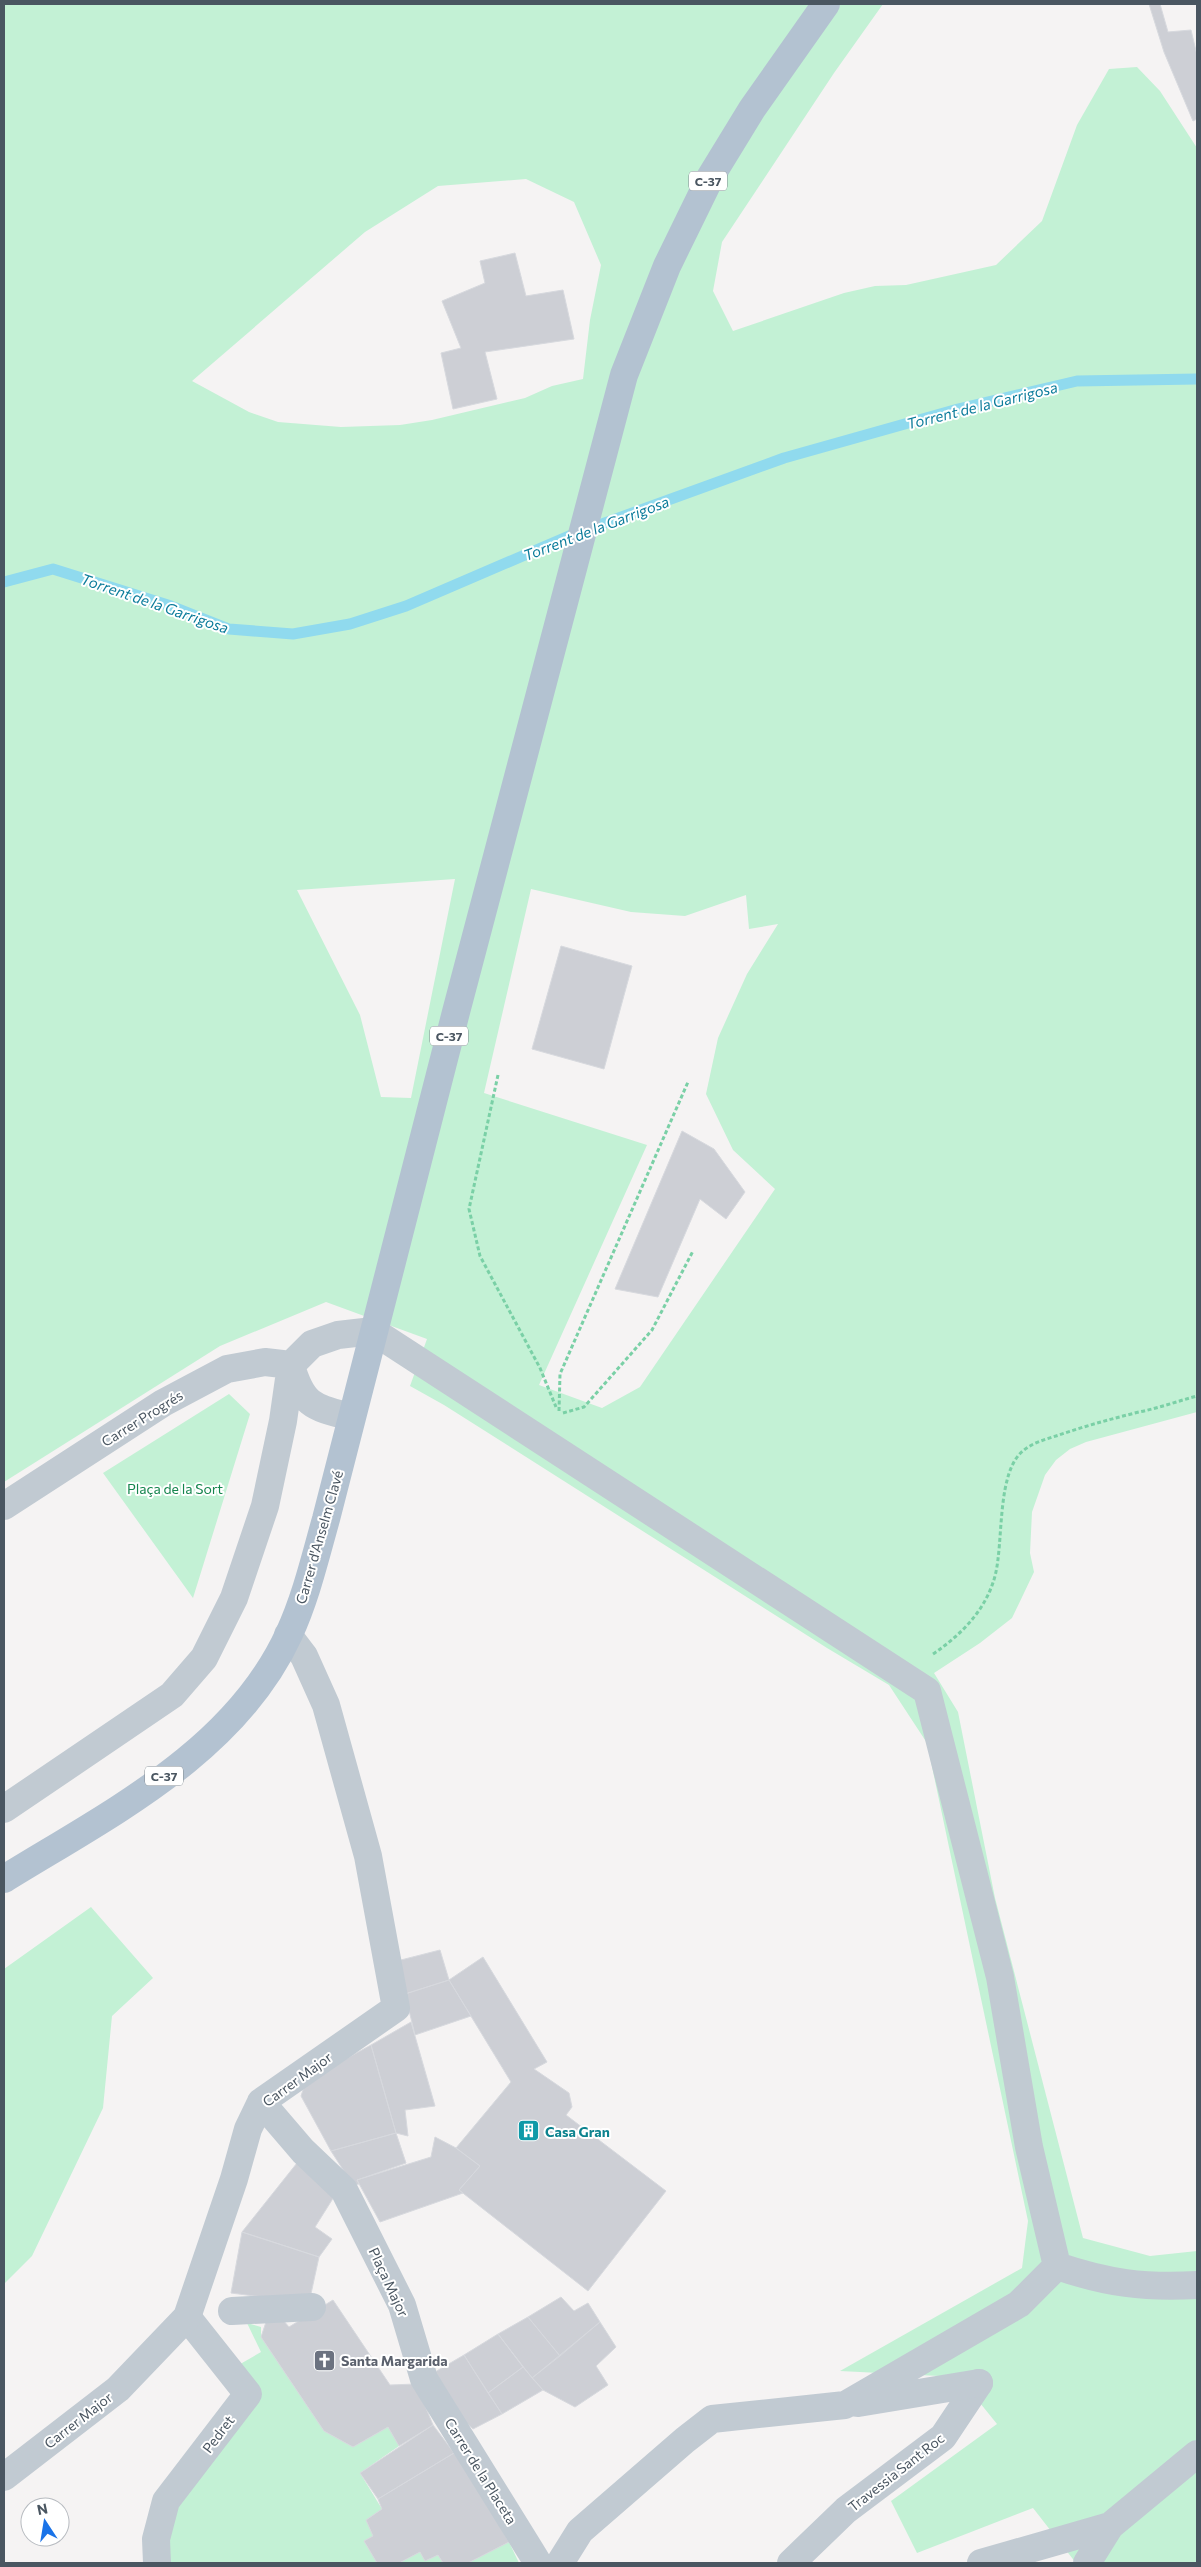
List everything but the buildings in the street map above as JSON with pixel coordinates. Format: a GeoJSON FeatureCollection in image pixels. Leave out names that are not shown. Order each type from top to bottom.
{"type":"FeatureCollection","features":[{"type":"Feature","properties":{"kind":"main road","name":"Carrer d'Anselm Clavé"},"geometry":{"type":"LineString","coordinates":[[4,1879],[136,1796],[207,1744],[242,1708],[265,1676],[288,1635],[307,1589],[388,1272],[624,375],[667,266],[711,176],[752,109],[826,4]]}},
{"type":"Feature","properties":{"kind":"street"},"geometry":{"type":"LineString","coordinates":[[4,1809],[172,1695],[204,1658],[234,1598],[265,1506],[283,1420],[291,1365],[312,1344],[338,1335],[373,1331],[928,1691],[1000,1977],[1030,2147],[1057,2266]]}},
{"type":"Feature","properties":{"kind":"street","name":"Carrer Progrés"},"geometry":{"type":"LineString","coordinates":[[4,1506],[164,1403],[227,1369],[265,1362],[291,1365]]}},
{"type":"Feature","properties":{"kind":"street"},"geometry":{"type":"LineString","coordinates":[[291,1365],[304,1399],[323,1410],[351,1417]]}},
{"type":"Feature","properties":{"kind":"street","name":"Carrer Major"},"geometry":{"type":"LineString","coordinates":[[4,2477],[118,2389],[195,2316],[248,2129],[261,2102],[396,2008],[368,1856],[326,1705],[304,1656],[288,1635]]}},
{"type":"Feature","properties":{"kind":"street","name":"Plaça Major"},"geometry":{"type":"LineString","coordinates":[[261,2102],[303,2151],[344,2190],[402,2305],[424,2379]]}},
{"type":"Feature","properties":{"kind":"street"},"geometry":{"type":"LineString","coordinates":[[1057,2266],[1096,2279],[1158,2287],[1197,2285]]}},
{"type":"Feature","properties":{"kind":"street"},"geometry":{"type":"LineString","coordinates":[[844,2405],[1019,2304],[1057,2266]]}},
{"type":"Feature","properties":{"kind":"street"},"geometry":{"type":"LineString","coordinates":[[232,2311],[312,2307]]}},
{"type":"Feature","properties":{"kind":"street","name":"Pedret"},"geometry":{"type":"LineString","coordinates":[[157,2563],[156,2539],[166,2501],[248,2394],[195,2316]]}},
{"type":"Feature","properties":{"kind":"street","name":"Carrer de la Placeta"},"geometry":{"type":"LineString","coordinates":[[424,2379],[538,2563]]}},
{"type":"Feature","properties":{"kind":"street","name":"Travessia Sant Roc"},"geometry":{"type":"LineString","coordinates":[[560,2563],[580,2531],[712,2419],[844,2405],[979,2383],[944,2436],[846,2510],[791,2563]]}},
{"type":"Feature","properties":{"kind":"street"},"geometry":{"type":"LineString","coordinates":[[1087,2563],[1110,2526],[1197,2454]]}},
{"type":"Feature","properties":{"kind":"street"},"geometry":{"type":"LineString","coordinates":[[981,2563],[1110,2526]]}},
{"type":"Feature","properties":{"kind":"path"},"geometry":{"type":"LineString","coordinates":[[498,1075],[469,1209],[480,1256],[540,1368],[558,1414]]}},
{"type":"Feature","properties":{"kind":"path"},"geometry":{"type":"LineString","coordinates":[[558,1414],[560,1374],[688,1082]]}},
{"type":"Feature","properties":{"kind":"path"},"geometry":{"type":"LineString","coordinates":[[558,1414],[584,1407],[652,1330],[694,1251]]}},
{"type":"Feature","properties":{"kind":"path"},"geometry":{"type":"LineString","coordinates":[[895,1669],[932,1655],[950,1643],[964,1631],[977,1614],[995,1578],[1002,1536],[1006,1480],[1012,1463],[1023,1450],[1040,1441],[1094,1422],[1197,1396]]}},
{"type":"Feature","properties":{"kind":"green space"},"geometry":{"type":"Polygon","coordinates":[[[4,4],[883,4],[834,73],[722,242],[713,291],[733,331],[844,293],[875,286],[906,285],[996,265],[1042,221],[1077,125],[1109,69],[1137,67],[1160,91],[1197,148],[1197,1412],[1086,1442],[1070,1449],[1056,1460],[1045,1475],[1032,1512],[1030,1553],[1034,1572],[1012,1618],[980,1643],[934,1673],[958,1712],[995,1898],[1083,2238],[1150,2256],[1197,2251],[1197,2563],[1076,2563],[1033,2508],[917,2553],[891,2501],[997,2424],[959,2377],[840,2371],[1022,2268],[1028,2221],[927,1743],[889,1685],[827,1648],[444,1405],[410,1386],[427,1339],[326,1302],[220,1346],[4,1482],[4,4]],[[526,179],[438,186],[365,232],[192,381],[249,412],[278,422],[341,427],[400,425],[432,420],[525,398],[552,386],[583,379],[590,320],[601,265],[574,202],[526,179]],[[455,879],[297,890],[360,1015],[381,1097],[411,1098],[455,879]],[[531,889],[484,1093],[647,1145],[539,1385],[602,1408],[640,1387],[775,1189],[733,1150],[706,1094],[718,1038],[747,974],[778,924],[749,929],[746,895],[685,916],[631,912],[531,889]]]}},
{"type":"Feature","properties":{"kind":"green space","name":"Plaça de la Sort"},"geometry":{"type":"Polygon","coordinates":[[[229,1394],[250,1414],[193,1598],[103,1473],[229,1394]]]}},
{"type":"Feature","properties":{"kind":"green space"},"geometry":{"type":"Polygon","coordinates":[[[91,1907],[153,1978],[112,2016],[103,2108],[32,2256],[4,2284],[4,1969],[91,1907]]]}},
{"type":"Feature","properties":{"kind":"green space"},"geometry":{"type":"Polygon","coordinates":[[[247,2323],[261,2327],[261,2337],[324,2431],[353,2447],[388,2427],[399,2446],[360,2473],[382,2509],[366,2520],[373,2536],[364,2541],[377,2563],[166,2563],[166,2516],[259,2393],[235,2367],[261,2352],[247,2323]]]}},
{"type":"Feature","properties":{"kind":"green space"},"geometry":{"type":"Polygon","coordinates":[[[509,2542],[519,2563],[468,2563],[509,2542]]]}},
{"type":"Feature","properties":{"kind":"green space"},"geometry":{"type":"Polygon","coordinates":[[[420,2552],[425,2561],[438,2555],[443,2563],[399,2563],[420,2552]]]}},
{"type":"Feature","properties":{"kind":"waterway","name":"Torrent de la Garrigosa"},"geometry":{"type":"LineString","coordinates":[[4,582],[53,569],[171,606],[229,629],[293,634],[350,624],[406,606],[569,536],[784,458],[958,409],[1077,381],[1197,379]]}},
{"type":"Feature","properties":{"kind":"place","name":"Casa Gran"},"geometry":{"type":"Point","coordinates":[529,2131]}},
{"type":"Feature","properties":{"kind":"place","name":"Santa Margarida"},"geometry":{"type":"Point","coordinates":[325,2360]}}]}
